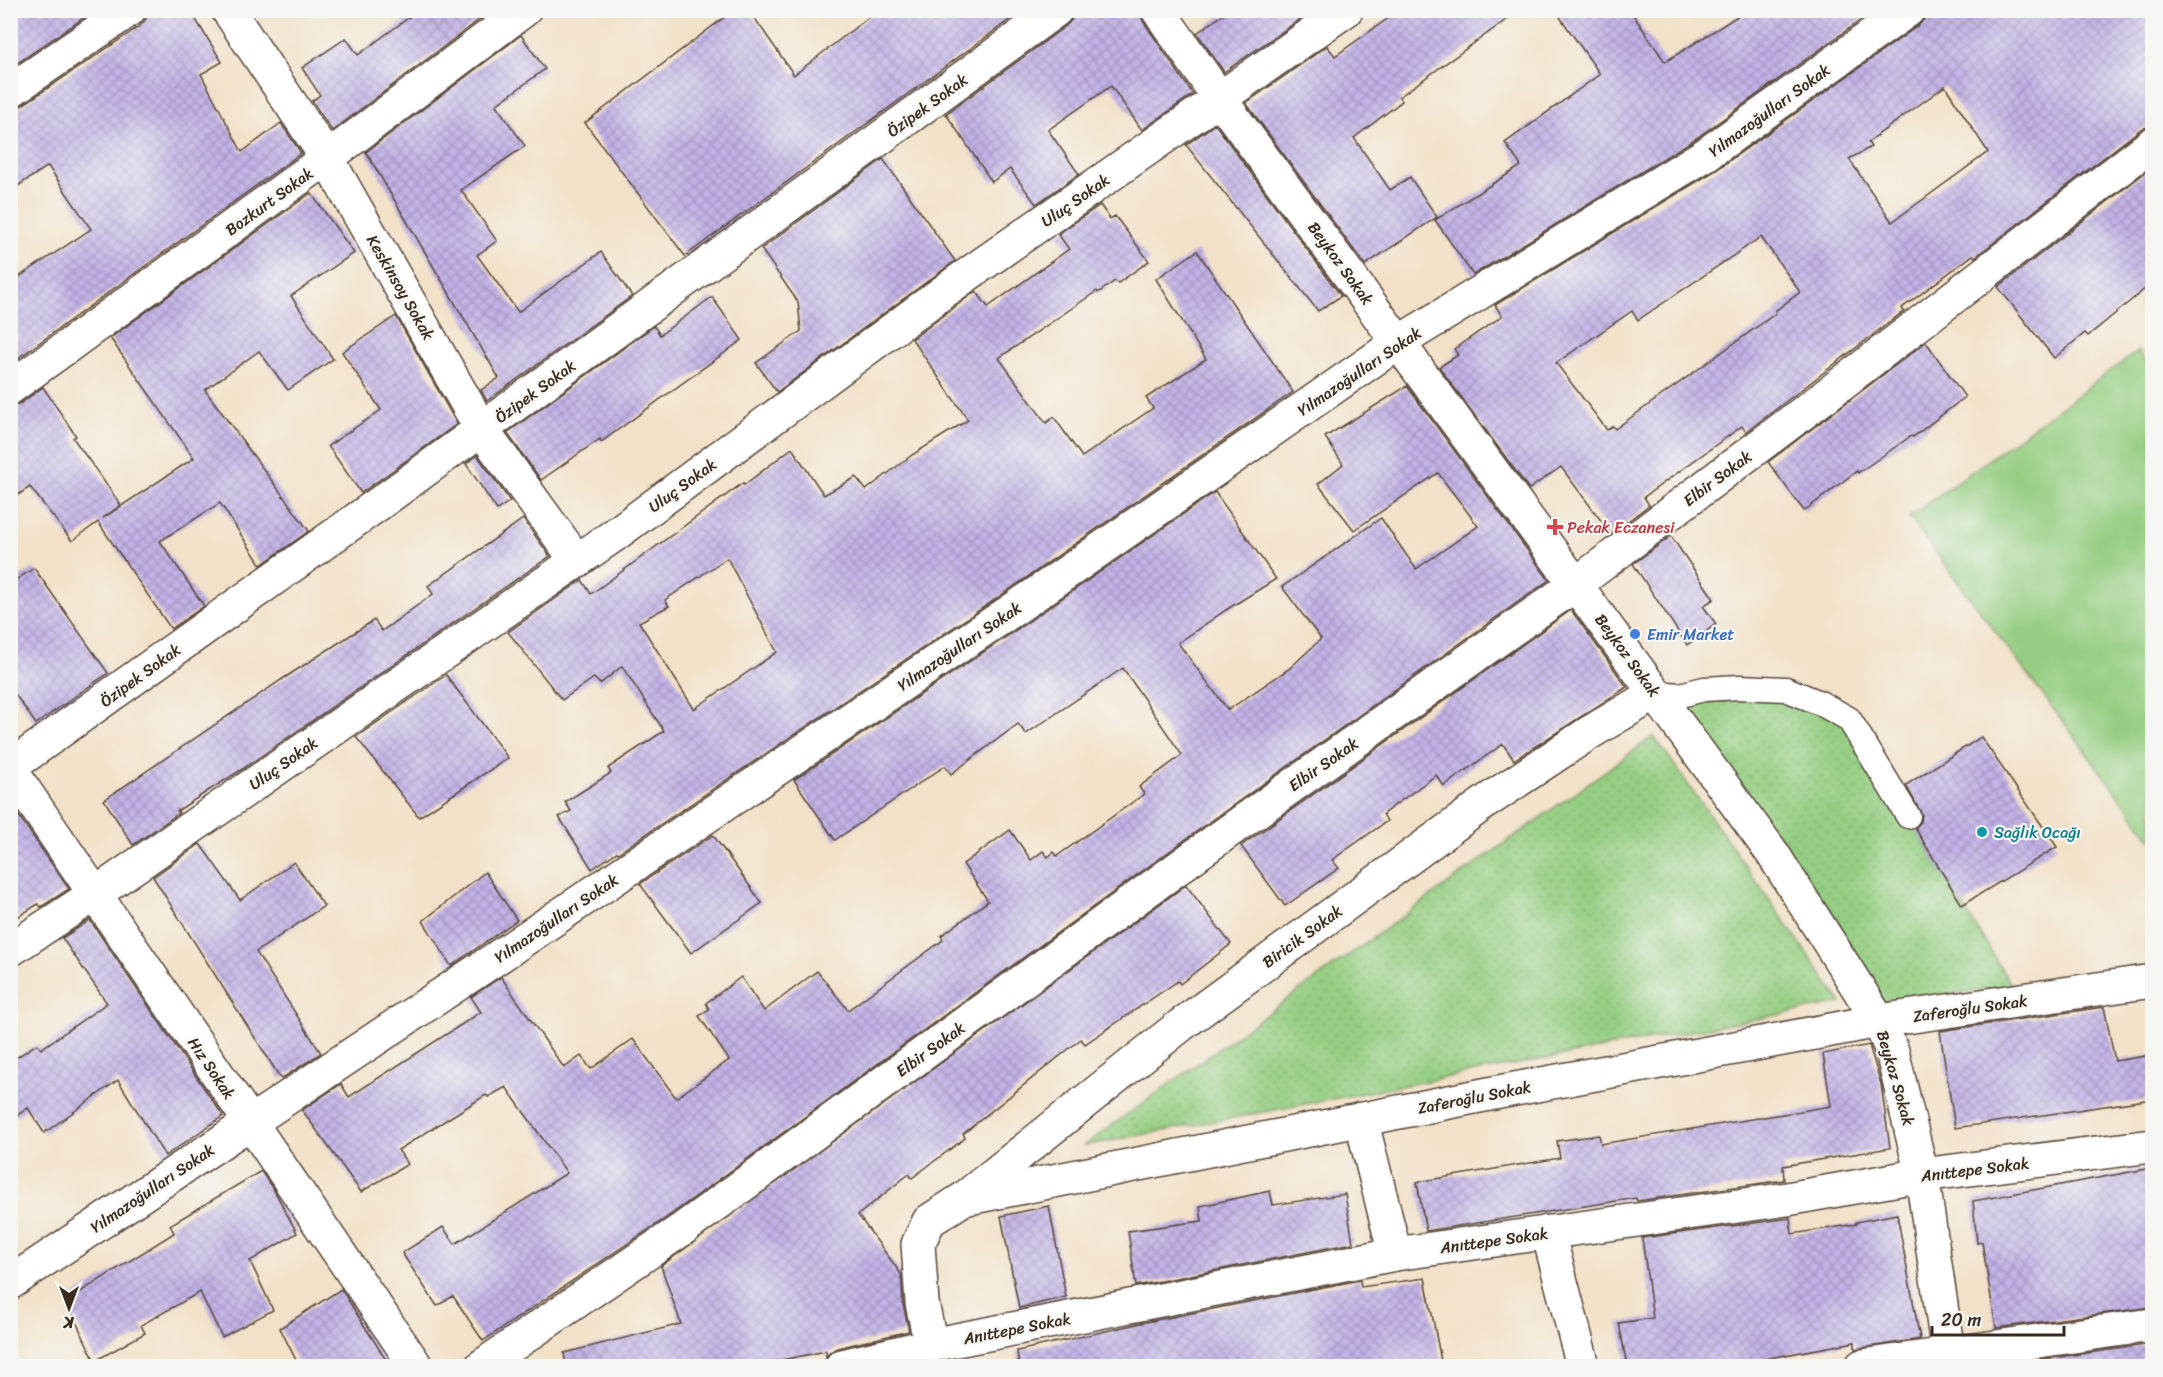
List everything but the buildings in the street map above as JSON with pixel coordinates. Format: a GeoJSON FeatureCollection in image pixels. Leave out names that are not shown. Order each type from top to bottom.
{"type":"FeatureCollection","features":[{"type":"Feature","properties":{"kind":"street"},"geometry":{"type":"LineString","coordinates":[[10,90],[129,10]]}},
{"type":"Feature","properties":{"kind":"street","name":"Keskinsoy Sokak"},"geometry":{"type":"LineString","coordinates":[[228,10],[327,158],[482,430],[578,561]]}},
{"type":"Feature","properties":{"kind":"street","name":"Bozkurt Sokak"},"geometry":{"type":"LineString","coordinates":[[10,388],[327,158],[524,10]]}},
{"type":"Feature","properties":{"kind":"street","name":"Özipek Sokak"},"geometry":{"type":"LineString","coordinates":[[10,768],[482,430],[1056,10]]}},
{"type":"Feature","properties":{"kind":"street","name":"Beykoz Sokak"},"geometry":{"type":"LineString","coordinates":[[1158,10],[1220,99],[1773,854],[1879,1021],[1892,1051],[1922,1175],[1947,1360]]}},
{"type":"Feature","properties":{"kind":"street","name":"Uluç Sokak"},"geometry":{"type":"LineString","coordinates":[[10,950],[95,894],[578,561],[957,282],[1346,10]]}},
{"type":"Feature","properties":{"kind":"street","name":"Yılmazoğulları Sokak"},"geometry":{"type":"LineString","coordinates":[[10,1283],[1014,609],[1399,342],[1705,155],[1908,10]]}},
{"type":"Feature","properties":{"kind":"street","name":"Elbir Sokak"},"geometry":{"type":"LineString","coordinates":[[482,1366],[684,1228],[1215,841],[1576,584],[1833,390],[2152,144]]}},
{"type":"Feature","properties":{"kind":"street","name":"Biricik Sokak"},"geometry":{"type":"LineString","coordinates":[[963,1199],[1181,1025],[1468,815],[1589,733],[1656,693]]}},
{"type":"Feature","properties":{"kind":"street","name":"Hız Sokak"},"geometry":{"type":"LineString","coordinates":[[10,768],[416,1366]]}},
{"type":"Feature","properties":{"kind":"street","name":"Zaferoğlu Sokak"},"geometry":{"type":"LineString","coordinates":[[931,1345],[922,1303],[918,1244],[929,1221],[963,1199],[1361,1119],[1879,1021],[2152,981]]}},
{"type":"Feature","properties":{"kind":"street"},"geometry":{"type":"LineString","coordinates":[[1361,1119],[1395,1254]]}},
{"type":"Feature","properties":{"kind":"street","name":"Anıttepe Sokak"},"geometry":{"type":"LineString","coordinates":[[842,1366],[931,1345],[1395,1254],[1787,1199],[1922,1175],[2152,1146]]}},
{"type":"Feature","properties":{"kind":"street"},"geometry":{"type":"LineString","coordinates":[[1548,1232],[1583,1366]]}},
{"type":"Feature","properties":{"kind":"street"},"geometry":{"type":"LineString","coordinates":[[1862,1366],[1947,1360],[2152,1325]]}},
{"type":"Feature","properties":{"kind":"lane"},"geometry":{"type":"LineString","coordinates":[[1656,693],[1680,695],[1704,689],[1740,687],[1786,689],[1820,703],[1849,719],[1908,816]]}},
{"type":"Feature","properties":{"kind":"green space"},"geometry":{"type":"Polygon","coordinates":[[[2138,351],[2152,370],[2152,840],[1909,517],[2138,351]]]}},
{"type":"Feature","properties":{"kind":"green space"},"geometry":{"type":"Polygon","coordinates":[[[1740,687],[1849,719],[2012,986],[1870,1006],[1656,693],[1740,687]]]}},
{"type":"Feature","properties":{"kind":"green space"},"geometry":{"type":"Polygon","coordinates":[[[1654,736],[1842,1003],[1083,1146],[1654,736]]]}},
{"type":"Feature","properties":{"kind":"place","name":"Pekak Eczanesi"},"geometry":{"type":"Point","coordinates":[1555,527]}},
{"type":"Feature","properties":{"kind":"place","name":"Emir Market"},"geometry":{"type":"Point","coordinates":[1635,634]}},
{"type":"Feature","properties":{"kind":"place","name":"Sağlık Ocağı"},"geometry":{"type":"Point","coordinates":[1982,832]}}]}
